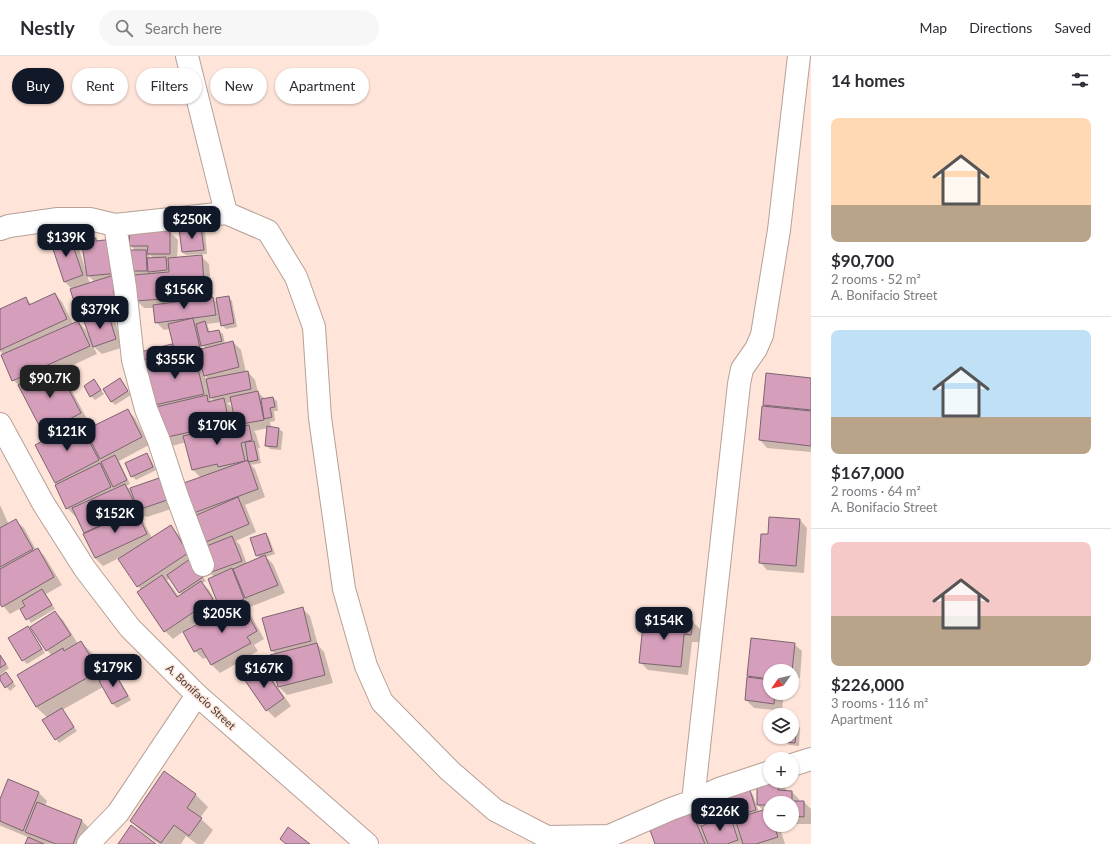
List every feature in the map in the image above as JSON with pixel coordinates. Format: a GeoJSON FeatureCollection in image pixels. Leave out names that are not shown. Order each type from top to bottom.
{"type":"FeatureCollection","features":[{"type":"Feature","properties":{"kind":"street"},"geometry":{"type":"LineString","coordinates":[[187,56],[226,213]]}},
{"type":"Feature","properties":{"kind":"street"},"geometry":{"type":"LineString","coordinates":[[693,801],[738,384],[742,369],[756,349],[762,335],[779,230],[799,56]]}},
{"type":"Feature","properties":{"kind":"street"},"geometry":{"type":"LineString","coordinates":[[0,229],[9,226],[58,219],[90,219],[115,225],[226,213],[268,231],[296,277],[314,327],[320,418],[344,589],[366,666],[382,702],[450,771],[495,810],[547,837],[609,836],[719,789],[763,774]]}},
{"type":"Feature","properties":{"kind":"street"},"geometry":{"type":"LineString","coordinates":[[115,225],[125,287],[133,360],[146,409],[159,441],[177,496],[203,565]]}},
{"type":"Feature","properties":{"kind":"street","name":"A. Bonifacio Street"},"geometry":{"type":"LineString","coordinates":[[0,424],[43,503],[85,569],[130,628],[197,695],[367,844]]}},
{"type":"Feature","properties":{"kind":"street"},"geometry":{"type":"LineString","coordinates":[[88,844],[118,813],[197,695]]}},
{"type":"Feature","properties":{"kind":"street"},"geometry":{"type":"LineString","coordinates":[[799,763],[811,759]]}},
{"type":"Feature","properties":{"kind":"building"},"geometry":{"type":"Polygon","coordinates":[[[201,227],[204,250],[182,252],[179,229],[201,227]]]}},
{"type":"Feature","properties":{"kind":"building"},"geometry":{"type":"Polygon","coordinates":[[[130,230],[170,231],[170,254],[147,254],[148,246],[129,246],[130,230]]]}},
{"type":"Feature","properties":{"kind":"building"},"geometry":{"type":"Polygon","coordinates":[[[69,234],[83,275],[64,282],[50,240],[69,234]]]}},
{"type":"Feature","properties":{"kind":"building"},"geometry":{"type":"Polygon","coordinates":[[[96,238],[96,241],[114,239],[119,273],[87,276],[81,239],[96,238]]]}},
{"type":"Feature","properties":{"kind":"building"},"geometry":{"type":"Polygon","coordinates":[[[130,250],[146,250],[147,271],[131,271],[130,250]]]}},
{"type":"Feature","properties":{"kind":"building"},"geometry":{"type":"Polygon","coordinates":[[[202,255],[205,296],[135,301],[133,275],[169,272],[168,258],[202,255]]]}},
{"type":"Feature","properties":{"kind":"building"},"geometry":{"type":"Polygon","coordinates":[[[166,257],[167,270],[148,272],[147,258],[166,257]]]}},
{"type":"Feature","properties":{"kind":"building"},"geometry":{"type":"Polygon","coordinates":[[[117,274],[121,288],[113,291],[119,308],[80,320],[70,289],[117,274]]]}},
{"type":"Feature","properties":{"kind":"building"},"geometry":{"type":"Polygon","coordinates":[[[55,293],[67,319],[0,350],[0,309],[26,297],[29,305],[55,293]]]}},
{"type":"Feature","properties":{"kind":"building"},"geometry":{"type":"Polygon","coordinates":[[[229,296],[234,323],[221,326],[216,298],[229,296]]]}},
{"type":"Feature","properties":{"kind":"building"},"geometry":{"type":"Polygon","coordinates":[[[213,297],[216,315],[155,323],[153,305],[213,297]]]}},
{"type":"Feature","properties":{"kind":"building"},"geometry":{"type":"Polygon","coordinates":[[[108,313],[116,339],[93,347],[84,321],[108,313]]]}},
{"type":"Feature","properties":{"kind":"building"},"geometry":{"type":"Polygon","coordinates":[[[193,318],[200,348],[175,353],[168,324],[193,318]]]}},
{"type":"Feature","properties":{"kind":"building"},"geometry":{"type":"Polygon","coordinates":[[[78,321],[90,346],[12,381],[1,355],[78,321]]]}},
{"type":"Feature","properties":{"kind":"building"},"geometry":{"type":"Polygon","coordinates":[[[205,321],[208,332],[219,330],[222,341],[201,346],[196,324],[205,321]]]}},
{"type":"Feature","properties":{"kind":"building"},"geometry":{"type":"Polygon","coordinates":[[[233,341],[239,367],[204,376],[197,350],[233,341]]]}},
{"type":"Feature","properties":{"kind":"building"},"geometry":{"type":"Polygon","coordinates":[[[172,344],[175,357],[164,360],[163,355],[142,360],[140,352],[172,344]]]}},
{"type":"Feature","properties":{"kind":"building"},"geometry":{"type":"Polygon","coordinates":[[[195,356],[204,394],[155,405],[146,367],[195,356]]]}},
{"type":"Feature","properties":{"kind":"building"},"geometry":{"type":"Polygon","coordinates":[[[56,365],[81,413],[43,433],[18,385],[56,365]]]}},
{"type":"Feature","properties":{"kind":"building"},"geometry":{"type":"Polygon","coordinates":[[[248,371],[251,389],[210,398],[206,379],[248,371]]]}},
{"type":"Feature","properties":{"kind":"building"},"geometry":{"type":"Polygon","coordinates":[[[766,373],[811,378],[811,410],[763,405],[766,373]]]}},
{"type":"Feature","properties":{"kind":"building"},"geometry":{"type":"Polygon","coordinates":[[[120,378],[128,391],[111,402],[103,389],[120,378]]]}},
{"type":"Feature","properties":{"kind":"building"},"geometry":{"type":"Polygon","coordinates":[[[94,379],[101,390],[90,397],[84,386],[94,379]]]}},
{"type":"Feature","properties":{"kind":"building"},"geometry":{"type":"Polygon","coordinates":[[[258,391],[264,420],[236,425],[230,397],[258,391]]]}},
{"type":"Feature","properties":{"kind":"building"},"geometry":{"type":"Polygon","coordinates":[[[207,395],[208,402],[224,398],[228,417],[216,420],[217,426],[163,438],[156,407],[207,395]]]}},
{"type":"Feature","properties":{"kind":"building"},"geometry":{"type":"Polygon","coordinates":[[[273,397],[275,407],[270,408],[272,417],[264,419],[261,399],[273,397]]]}},
{"type":"Feature","properties":{"kind":"building"},"geometry":{"type":"Polygon","coordinates":[[[762,406],[811,411],[811,446],[759,440],[762,406]]]}},
{"type":"Feature","properties":{"kind":"building"},"geometry":{"type":"Polygon","coordinates":[[[128,409],[142,437],[100,459],[85,430],[128,409]]]}},
{"type":"Feature","properties":{"kind":"building"},"geometry":{"type":"Polygon","coordinates":[[[79,422],[99,460],[55,483],[35,445],[79,422]]]}},
{"type":"Feature","properties":{"kind":"building"},"geometry":{"type":"Polygon","coordinates":[[[232,424],[233,429],[249,425],[252,440],[241,443],[245,461],[218,467],[217,464],[192,470],[183,436],[232,424]]]}},
{"type":"Feature","properties":{"kind":"building"},"geometry":{"type":"Polygon","coordinates":[[[267,426],[279,428],[277,447],[265,446],[267,426]]]}},
{"type":"Feature","properties":{"kind":"building"},"geometry":{"type":"Polygon","coordinates":[[[254,441],[258,460],[248,462],[245,442],[254,441]]]}},
{"type":"Feature","properties":{"kind":"building"},"geometry":{"type":"Polygon","coordinates":[[[147,453],[153,467],[131,477],[125,463],[147,453]]]}},
{"type":"Feature","properties":{"kind":"building"},"geometry":{"type":"Polygon","coordinates":[[[115,455],[127,480],[113,487],[101,462],[115,455]]]}},
{"type":"Feature","properties":{"kind":"building"},"geometry":{"type":"Polygon","coordinates":[[[248,460],[258,489],[191,514],[181,484],[248,460]]]}},
{"type":"Feature","properties":{"kind":"building"},"geometry":{"type":"Polygon","coordinates":[[[100,463],[111,487],[66,509],[55,485],[100,463]]]}},
{"type":"Feature","properties":{"kind":"building"},"geometry":{"type":"Polygon","coordinates":[[[162,477],[170,499],[138,510],[130,488],[162,477]]]}},
{"type":"Feature","properties":{"kind":"building"},"geometry":{"type":"Polygon","coordinates":[[[125,484],[137,508],[84,533],[72,508],[125,484]]]}},
{"type":"Feature","properties":{"kind":"building"},"geometry":{"type":"Polygon","coordinates":[[[238,497],[249,524],[201,544],[190,518],[238,497]]]}},
{"type":"Feature","properties":{"kind":"building"},"geometry":{"type":"Polygon","coordinates":[[[136,510],[147,534],[95,558],[83,534],[136,510]]]}},
{"type":"Feature","properties":{"kind":"building"},"geometry":{"type":"Polygon","coordinates":[[[769,517],[800,519],[796,566],[759,563],[761,534],[768,534],[769,517]]]}},
{"type":"Feature","properties":{"kind":"building"},"geometry":{"type":"Polygon","coordinates":[[[16,519],[33,549],[0,567],[0,528],[16,519]]]}},
{"type":"Feature","properties":{"kind":"building"},"geometry":{"type":"Polygon","coordinates":[[[171,525],[188,553],[137,587],[118,559],[171,525]]]}},
{"type":"Feature","properties":{"kind":"building"},"geometry":{"type":"Polygon","coordinates":[[[266,533],[272,551],[256,556],[250,538],[266,533]]]}},
{"type":"Feature","properties":{"kind":"building"},"geometry":{"type":"Polygon","coordinates":[[[232,536],[242,561],[209,573],[199,549],[232,536]]]}},
{"type":"Feature","properties":{"kind":"building"},"geometry":{"type":"Polygon","coordinates":[[[38,548],[54,577],[2,607],[0,604],[0,569],[38,548]]]}},
{"type":"Feature","properties":{"kind":"building"},"geometry":{"type":"Polygon","coordinates":[[[265,555],[278,585],[245,598],[233,569],[265,555]]]}},
{"type":"Feature","properties":{"kind":"building"},"geometry":{"type":"Polygon","coordinates":[[[190,559],[203,577],[179,593],[167,575],[190,559]]]}},
{"type":"Feature","properties":{"kind":"building"},"geometry":{"type":"Polygon","coordinates":[[[232,568],[244,599],[220,609],[208,579],[232,568]]]}},
{"type":"Feature","properties":{"kind":"building"},"geometry":{"type":"Polygon","coordinates":[[[162,575],[177,597],[201,581],[213,599],[164,632],[137,592],[162,575]]]}},
{"type":"Feature","properties":{"kind":"building"},"geometry":{"type":"Polygon","coordinates":[[[42,589],[52,605],[26,620],[20,609],[25,606],[22,601],[42,589]]]}},
{"type":"Feature","properties":{"kind":"building"},"geometry":{"type":"Polygon","coordinates":[[[230,606],[233,612],[243,606],[257,631],[247,637],[251,643],[211,665],[201,648],[194,652],[183,632],[230,606]]]}},
{"type":"Feature","properties":{"kind":"building"},"geometry":{"type":"Polygon","coordinates":[[[303,607],[311,641],[271,651],[262,618],[303,607]]]}},
{"type":"Feature","properties":{"kind":"building"},"geometry":{"type":"Polygon","coordinates":[[[55,611],[71,635],[46,651],[30,627],[55,611]]]}},
{"type":"Feature","properties":{"kind":"building"},"geometry":{"type":"Polygon","coordinates":[[[644,615],[693,621],[691,635],[684,634],[681,667],[639,663],[644,615]]]}},
{"type":"Feature","properties":{"kind":"building"},"geometry":{"type":"Polygon","coordinates":[[[28,626],[42,649],[22,661],[8,638],[28,626]]]}},
{"type":"Feature","properties":{"kind":"building"},"geometry":{"type":"Polygon","coordinates":[[[751,638],[795,643],[793,664],[763,664],[763,678],[747,676],[751,638]]]}},
{"type":"Feature","properties":{"kind":"building"},"geometry":{"type":"Polygon","coordinates":[[[81,641],[99,671],[36,707],[17,675],[63,648],[64,651],[81,641]]]}},
{"type":"Feature","properties":{"kind":"building"},"geometry":{"type":"Polygon","coordinates":[[[317,643],[325,675],[278,687],[270,655],[317,643]]]}},
{"type":"Feature","properties":{"kind":"building"},"geometry":{"type":"Polygon","coordinates":[[[0,655],[6,664],[0,668],[0,655]]]}},
{"type":"Feature","properties":{"kind":"building"},"geometry":{"type":"Polygon","coordinates":[[[262,667],[284,698],[266,711],[244,679],[262,667]]]}},
{"type":"Feature","properties":{"kind":"building"},"geometry":{"type":"Polygon","coordinates":[[[6,672],[13,682],[5,688],[0,680],[0,676],[6,672]]]}},
{"type":"Feature","properties":{"kind":"building"},"geometry":{"type":"Polygon","coordinates":[[[114,672],[128,696],[112,704],[99,681],[114,672]]]}},
{"type":"Feature","properties":{"kind":"building"},"geometry":{"type":"Polygon","coordinates":[[[747,677],[763,679],[763,700],[774,700],[774,704],[745,700],[747,677]]]}},
{"type":"Feature","properties":{"kind":"building"},"geometry":{"type":"Polygon","coordinates":[[[62,708],[74,727],[55,740],[42,720],[62,708]]]}},
{"type":"Feature","properties":{"kind":"building"},"geometry":{"type":"Polygon","coordinates":[[[164,771],[196,794],[187,808],[202,818],[189,836],[174,825],[161,843],[130,821],[164,771]]]}},
{"type":"Feature","properties":{"kind":"building"},"geometry":{"type":"Polygon","coordinates":[[[8,779],[39,792],[23,831],[0,821],[0,799],[8,779]]]}},
{"type":"Feature","properties":{"kind":"building"},"geometry":{"type":"Polygon","coordinates":[[[757,781],[763,781],[763,788],[778,788],[778,790],[792,791],[792,796],[763,796],[763,805],[757,805],[757,781]]]}},
{"type":"Feature","properties":{"kind":"building"},"geometry":{"type":"Polygon","coordinates":[[[750,790],[756,810],[736,816],[730,796],[750,790]]]}},
{"type":"Feature","properties":{"kind":"building"},"geometry":{"type":"Polygon","coordinates":[[[799,801],[804,801],[804,817],[799,817],[799,801]]]}},
{"type":"Feature","properties":{"kind":"building"},"geometry":{"type":"Polygon","coordinates":[[[37,802],[82,820],[73,844],[56,844],[25,832],[37,802]]]}},
{"type":"Feature","properties":{"kind":"building"},"geometry":{"type":"Polygon","coordinates":[[[763,810],[763,832],[776,832],[778,837],[756,844],[743,844],[735,819],[763,810]]]}},
{"type":"Feature","properties":{"kind":"building"},"geometry":{"type":"Polygon","coordinates":[[[692,812],[705,844],[655,844],[650,830],[692,812]]]}},
{"type":"Feature","properties":{"kind":"building"},"geometry":{"type":"Polygon","coordinates":[[[730,815],[738,840],[727,844],[708,844],[701,826],[730,815]]]}},
{"type":"Feature","properties":{"kind":"building"},"geometry":{"type":"Polygon","coordinates":[[[131,825],[156,844],[118,844],[131,825]]]}},
{"type":"Feature","properties":{"kind":"building"},"geometry":{"type":"Polygon","coordinates":[[[288,827],[310,844],[286,844],[280,839],[288,827]]]}},
{"type":"Feature","properties":{"kind":"building"},"geometry":{"type":"Polygon","coordinates":[[[28,837],[44,844],[25,844],[28,837]]]}}]}
